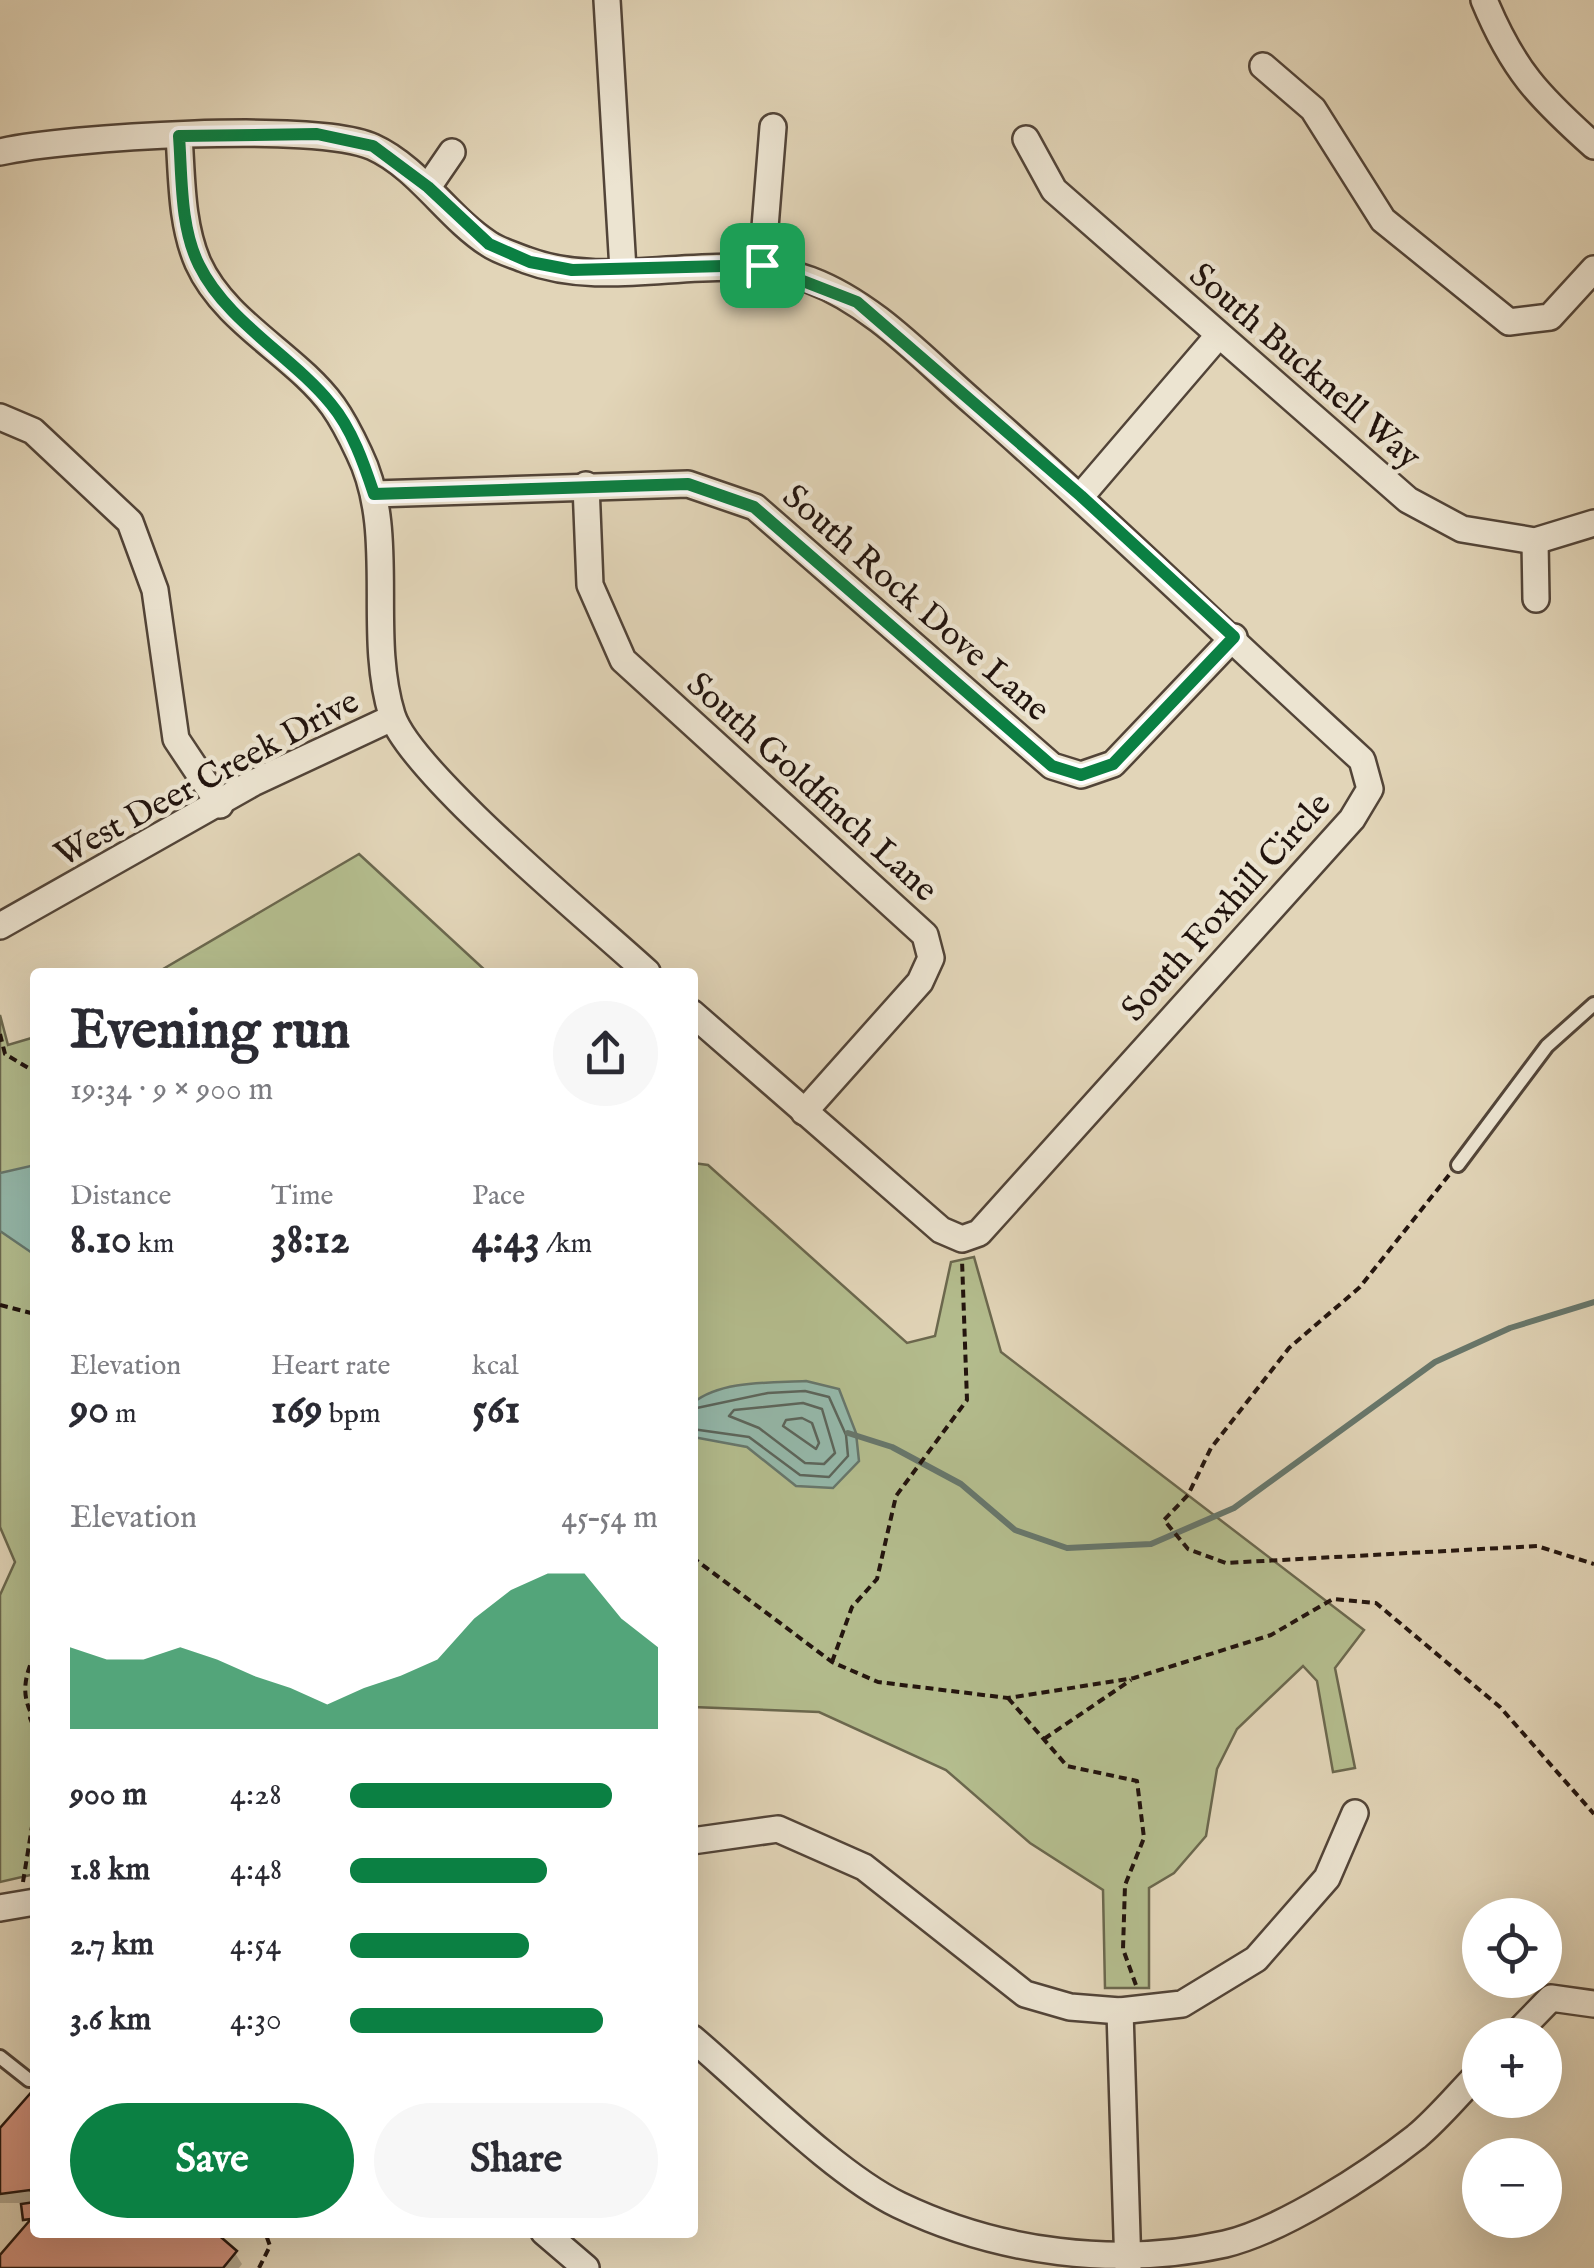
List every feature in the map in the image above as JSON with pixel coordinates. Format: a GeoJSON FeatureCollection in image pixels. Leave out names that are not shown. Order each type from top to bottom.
{"type":"FeatureCollection","features":[{"type":"Feature","properties":{"kind":"street"},"geometry":{"type":"LineString","coordinates":[[607,0],[623,270]]}},
{"type":"Feature","properties":{"kind":"street"},"geometry":{"type":"LineString","coordinates":[[1484,0],[1502,44],[1535,94],[1594,146]]}},
{"type":"Feature","properties":{"kind":"street"},"geometry":{"type":"LineString","coordinates":[[1263,66],[1313,109],[1383,220],[1509,322],[1550,316],[1594,269]]}},
{"type":"Feature","properties":{"kind":"street"},"geometry":{"type":"LineString","coordinates":[[762,265],[773,127]]}},
{"type":"Feature","properties":{"kind":"street","name":"South Foxhill Circle"},"geometry":{"type":"LineString","coordinates":[[0,152],[179,136],[317,134],[373,146],[428,187],[489,244],[530,262],[572,270],[762,265],[857,302],[1081,496],[1362,760],[1370,789],[1352,819],[979,1233],[962,1239]]}},
{"type":"Feature","properties":{"kind":"street"},"geometry":{"type":"LineString","coordinates":[[179,136],[184,212],[198,265],[230,306],[332,405],[360,455],[374,494],[383,659],[392,718],[440,782],[643,968]]}},
{"type":"Feature","properties":{"kind":"street","name":"South Bucknell Way"},"geometry":{"type":"LineString","coordinates":[[1026,139],[1054,190],[1408,500],[1462,529],[1535,541],[1594,523]]}},
{"type":"Feature","properties":{"kind":"street"},"geometry":{"type":"LineString","coordinates":[[428,187],[452,152]]}},
{"type":"Feature","properties":{"kind":"street"},"geometry":{"type":"LineString","coordinates":[[1081,496],[1218,336]]}},
{"type":"Feature","properties":{"kind":"street"},"geometry":{"type":"LineString","coordinates":[[0,417],[34,431],[130,522],[156,590],[176,739],[220,805]]}},
{"type":"Feature","properties":{"kind":"street","name":"South Rock Dove Lane"},"geometry":{"type":"LineString","coordinates":[[374,494],[688,484],[754,507],[1052,766],[1081,775],[1113,764],[1234,637]]}},
{"type":"Feature","properties":{"kind":"street","name":"South Goldfinch Lane"},"geometry":{"type":"LineString","coordinates":[[586,485],[590,585],[623,660],[925,935],[930,958],[920,982],[804,1112]]}},
{"type":"Feature","properties":{"kind":"street"},"geometry":{"type":"LineString","coordinates":[[1535,541],[1536,598]]}},
{"type":"Feature","properties":{"kind":"street","name":"West Deer Creek Drive"},"geometry":{"type":"LineString","coordinates":[[0,926],[253,783],[392,718]]}},
{"type":"Feature","properties":{"kind":"street"},"geometry":{"type":"LineString","coordinates":[[698,1018],[940,1230],[962,1239]]}},
{"type":"Feature","properties":{"kind":"street"},"geometry":{"type":"LineString","coordinates":[[698,1840],[778,1829],[864,1867],[1025,1994],[1070,2008],[1132,2009],[1182,2004],[1256,1960],[1327,1878],[1355,1813]]}},
{"type":"Feature","properties":{"kind":"street"},"geometry":{"type":"LineString","coordinates":[[1532,2018],[1551,1998],[1594,2004]]}},
{"type":"Feature","properties":{"kind":"street"},"geometry":{"type":"LineString","coordinates":[[1128,2264],[1132,2009]]}},
{"type":"Feature","properties":{"kind":"street"},"geometry":{"type":"LineString","coordinates":[[698,2043],[848,2170],[898,2204],[996,2242],[1128,2264],[1228,2243],[1338,2193],[1419,2135],[1462,2091]]}},
{"type":"Feature","properties":{"kind":"street"},"geometry":{"type":"LineString","coordinates":[[551,2238],[586,2268]]}},
{"type":"Feature","properties":{"kind":"lane"},"geometry":{"type":"LineString","coordinates":[[1458,1165],[1548,1046],[1594,1004]]}},
{"type":"Feature","properties":{"kind":"lane"},"geometry":{"type":"LineString","coordinates":[[0,2057],[29,2080]]}},
{"type":"Feature","properties":{"kind":"path"},"geometry":{"type":"LineString","coordinates":[[0,1034],[5,1054],[30,1069]]}},
{"type":"Feature","properties":{"kind":"path"},"geometry":{"type":"LineString","coordinates":[[1458,1165],[1360,1287],[1289,1348],[1212,1448],[1188,1496],[1164,1520],[1183,1544],[1226,1563],[1537,1546],[1594,1564]]}},
{"type":"Feature","properties":{"kind":"path"},"geometry":{"type":"LineString","coordinates":[[832,1662],[852,1607],[876,1579],[896,1496],[967,1400],[962,1239]]}},
{"type":"Feature","properties":{"kind":"path"},"geometry":{"type":"LineString","coordinates":[[0,1305],[30,1313]]}},
{"type":"Feature","properties":{"kind":"path"},"geometry":{"type":"LineString","coordinates":[[698,1562],[832,1662],[878,1682],[1008,1698],[1134,1678],[1271,1635],[1333,1599],[1376,1604],[1500,1706],[1594,1814]]}},
{"type":"Feature","properties":{"kind":"path"},"geometry":{"type":"LineString","coordinates":[[30,1666],[24,1697],[30,1711]]}},
{"type":"Feature","properties":{"kind":"path"},"geometry":{"type":"LineString","coordinates":[[1044,1739],[1134,1678]]}},
{"type":"Feature","properties":{"kind":"path"},"geometry":{"type":"LineString","coordinates":[[1008,1698],[1067,1766],[1136,1781],[1144,1838],[1125,1885],[1123,1949],[1132,2009]]}},
{"type":"Feature","properties":{"kind":"path"},"geometry":{"type":"LineString","coordinates":[[18,1905],[30,1837]]}},
{"type":"Feature","properties":{"kind":"path"},"geometry":{"type":"LineString","coordinates":[[259,2268],[270,2246],[267,2238]]}},
{"type":"Feature","properties":{"kind":"shaded area"},"geometry":{"type":"Polygon","coordinates":[[[359,854],[483,968],[165,968],[359,854]]]}},
{"type":"Feature","properties":{"kind":"shaded area"},"geometry":{"type":"Polygon","coordinates":[[[0,1015],[8,1045],[30,1038],[30,1875],[0,1882],[0,1595],[15,1562],[0,1527],[0,1015]]]}},
{"type":"Feature","properties":{"kind":"shaded area"},"geometry":{"type":"Polygon","coordinates":[[[698,1164],[708,1165],[907,1343],[935,1336],[951,1262],[974,1257],[1001,1352],[1364,1630],[1335,1668],[1355,1768],[1333,1772],[1317,1681],[1303,1666],[1237,1729],[1217,1769],[1206,1836],[1174,1873],[1149,1888],[1149,1988],[1105,1988],[1103,1890],[1030,1843],[946,1770],[819,1712],[698,1707],[698,1164]]]}},
{"type":"Feature","properties":{"kind":"water"},"geometry":{"type":"Polygon","coordinates":[[[30,1166],[30,1252],[0,1231],[0,1173],[30,1166]]]}},
{"type":"Feature","properties":{"kind":"water"},"geometry":{"type":"Polygon","coordinates":[[[806,1381],[839,1389],[856,1433],[859,1461],[833,1488],[796,1486],[747,1447],[698,1438],[698,1400],[718,1390],[747,1384],[806,1381]]]}},
{"type":"Feature","properties":{"kind":"building"},"geometry":{"type":"Polygon","coordinates":[[[30,2094],[30,2190],[0,2194],[0,2128],[30,2094]]]}},
{"type":"Feature","properties":{"kind":"building"},"geometry":{"type":"Polygon","coordinates":[[[30,2203],[30,2219],[23,2220],[21,2204],[30,2203]]]}},
{"type":"Feature","properties":{"kind":"building"},"geometry":{"type":"Polygon","coordinates":[[[30,2220],[30,2238],[222,2238],[237,2251],[223,2268],[0,2268],[0,2255],[30,2220]]]}},
{"type":"Feature","properties":{"kind":"waterway"},"geometry":{"type":"LineString","coordinates":[[848,1433],[892,1447],[961,1484],[1015,1530],[1067,1548],[1151,1544],[1234,1508],[1435,1362],[1510,1328],[1594,1302]]}},
{"type":"Feature","properties":{"kind":"route"},"geometry":{"type":"LineString","coordinates":[[317,134],[373,146],[428,187],[489,244],[530,262],[572,270],[762,265],[811,280],[857,302],[1081,496],[1234,637],[1113,764],[1081,775],[1052,766],[754,507],[688,484],[374,494],[360,455],[332,405],[230,306],[198,265],[184,212],[179,136],[317,134]]}}]}
